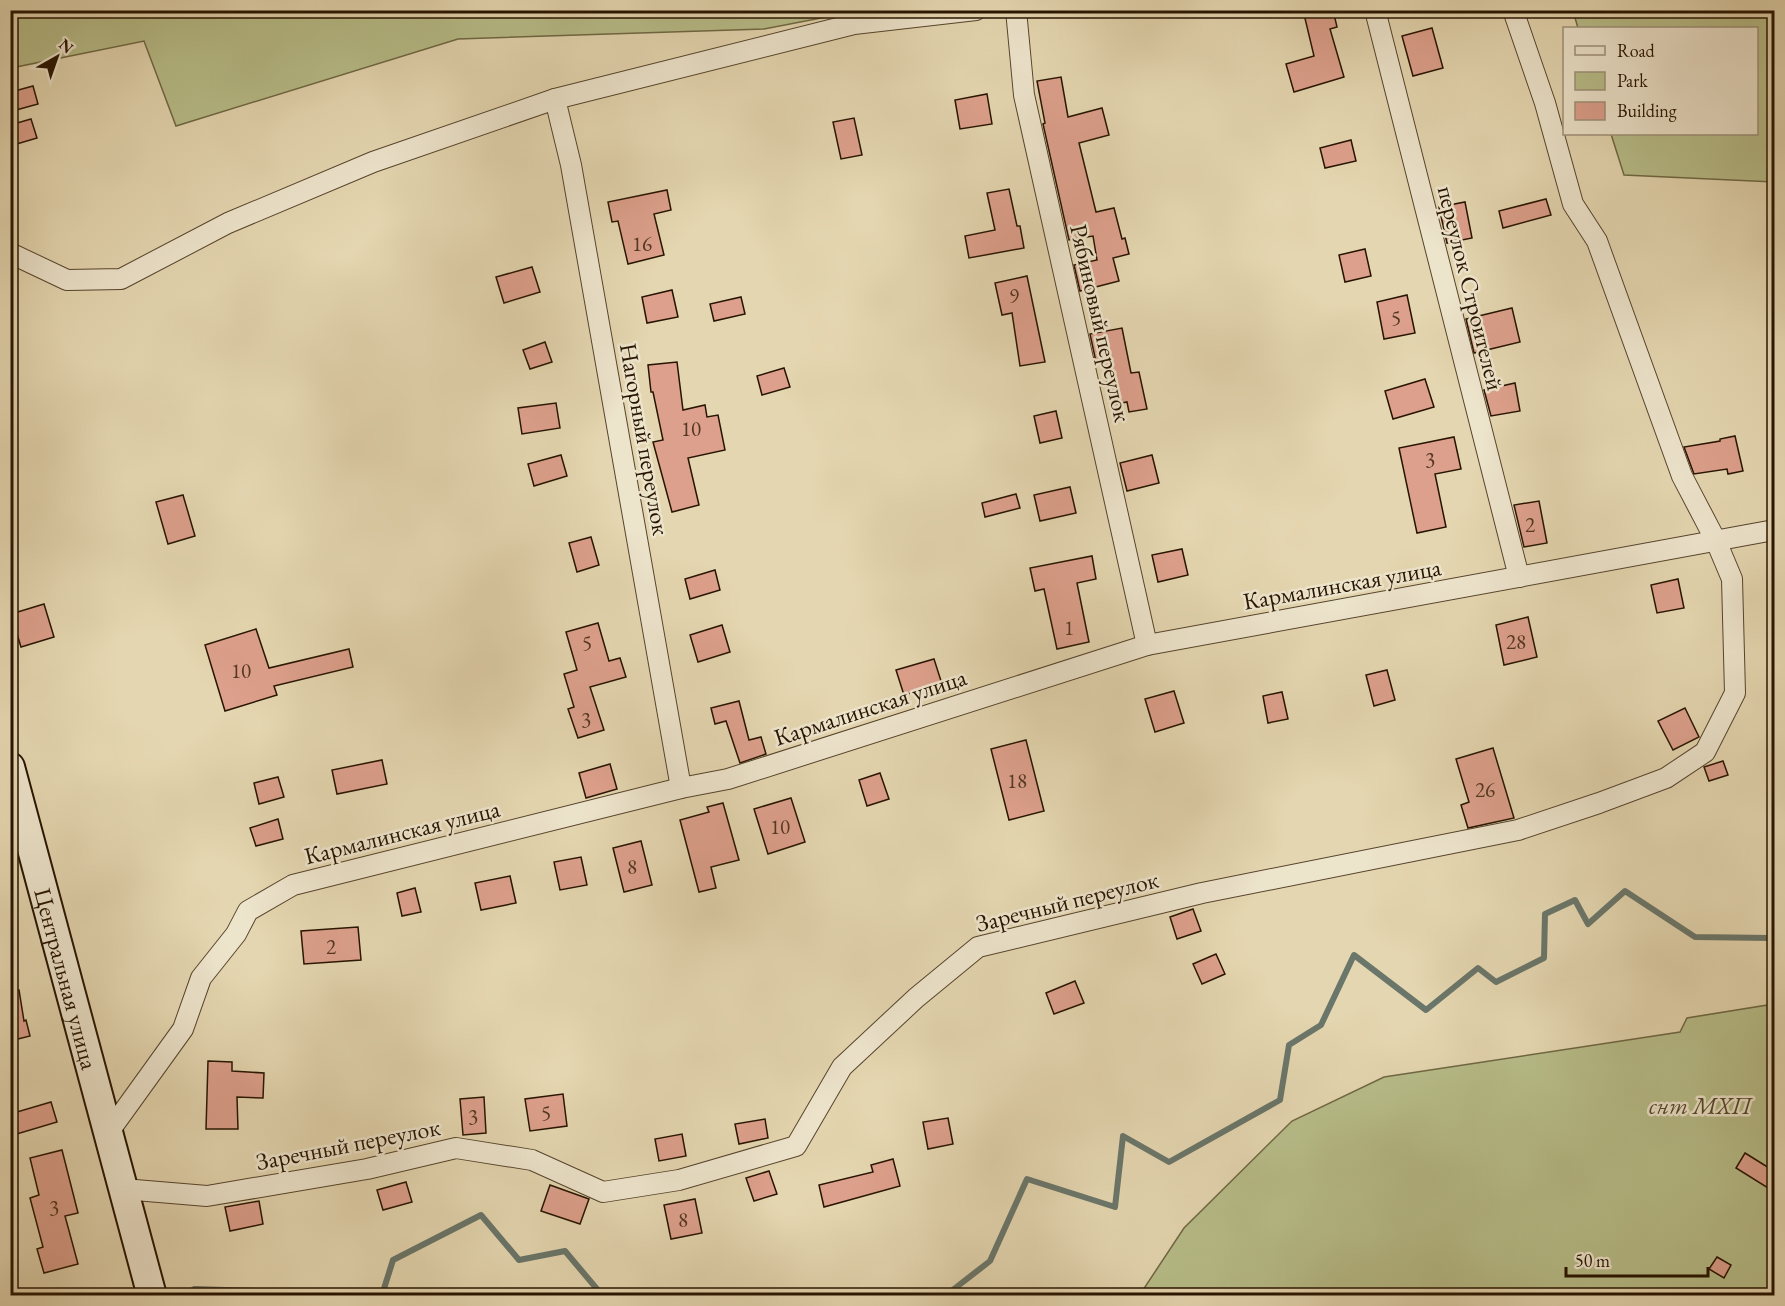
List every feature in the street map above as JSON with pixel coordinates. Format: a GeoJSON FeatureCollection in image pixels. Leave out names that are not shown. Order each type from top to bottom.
{"type":"FeatureCollection","features":[{"type":"Feature","properties":{"kind":"street"},"geometry":{"type":"LineString","coordinates":[[10,253],[68,280],[121,279],[228,223],[362,166],[555,99],[854,24],[976,10]]}},
{"type":"Feature","properties":{"kind":"street","name":"Рябиновый переулок"},"geometry":{"type":"LineString","coordinates":[[1016,10],[1024,95],[1147,645]]}},
{"type":"Feature","properties":{"kind":"street","name":"переулок Строителей"},"geometry":{"type":"LineString","coordinates":[[1375,10],[1519,577]]}},
{"type":"Feature","properties":{"kind":"street","name":"Заречный переулок"},"geometry":{"type":"LineString","coordinates":[[123,1189],[207,1196],[367,1169],[456,1148],[532,1160],[603,1192],[679,1180],[796,1146],[842,1067],[915,998],[978,947],[1202,893],[1518,830],[1666,778],[1705,752],[1735,693],[1732,579],[1716,541],[1682,476],[1597,241],[1573,204],[1545,103],[1513,10]]}},
{"type":"Feature","properties":{"kind":"street","name":"Нагорный переулок"},"geometry":{"type":"LineString","coordinates":[[555,99],[572,165],[681,788]]}},
{"type":"Feature","properties":{"kind":"street","name":"Кармалинская улица"},"geometry":{"type":"LineString","coordinates":[[108,1133],[183,1029],[201,978],[236,934],[248,911],[293,885],[681,788],[728,780],[1147,645],[1774,530]]}},
{"type":"Feature","properties":{"kind":"street","name":"Центральная улица"},"geometry":{"type":"LineString","coordinates":[[10,767],[153,1296]]}},
{"type":"Feature","properties":{"kind":"green space"},"geometry":{"type":"Polygon","coordinates":[[[11,10],[858,11],[764,29],[458,39],[176,126],[144,41],[11,68],[11,10]]]}},
{"type":"Feature","properties":{"kind":"green space"},"geometry":{"type":"Polygon","coordinates":[[[1573,11],[1774,11],[1774,182],[1624,175],[1611,135],[1758,135],[1758,27],[1578,27],[1573,11]]]}},
{"type":"Feature","properties":{"kind":"green space","name":"снт МХП"},"geometry":{"type":"Polygon","coordinates":[[[1774,1004],[1774,1295],[1139,1296],[1184,1228],[1292,1121],[1384,1077],[1680,1032],[1687,1018],[1774,1004]]]}},
{"type":"Feature","properties":{"kind":"building"},"geometry":{"type":"Polygon","coordinates":[[[1303,10],[1333,10],[1337,27],[1330,29],[1344,77],[1294,92],[1286,64],[1314,56],[1303,10]]]}},
{"type":"Feature","properties":{"kind":"building"},"geometry":{"type":"Polygon","coordinates":[[[1432,28],[1443,68],[1413,76],[1402,36],[1432,28]]]}},
{"type":"Feature","properties":{"kind":"building"},"geometry":{"type":"Polygon","coordinates":[[[1061,77],[1068,117],[1102,108],[1109,135],[1079,143],[1096,212],[1114,208],[1122,239],[1125,238],[1129,254],[1113,258],[1119,281],[1080,291],[1074,265],[1097,260],[1093,236],[1069,240],[1043,124],[1045,123],[1037,81],[1061,77]]]}},
{"type":"Feature","properties":{"kind":"building"},"geometry":{"type":"Polygon","coordinates":[[[33,86],[38,104],[16,110],[11,92],[33,86]]]}},
{"type":"Feature","properties":{"kind":"building"},"geometry":{"type":"Polygon","coordinates":[[[987,94],[992,124],[960,129],[955,100],[987,94]]]}},
{"type":"Feature","properties":{"kind":"building"},"geometry":{"type":"Polygon","coordinates":[[[854,118],[862,155],[841,159],[833,122],[854,118]]]}},
{"type":"Feature","properties":{"kind":"building"},"geometry":{"type":"Polygon","coordinates":[[[31,119],[37,138],[10,146],[10,125],[31,119]]]}},
{"type":"Feature","properties":{"kind":"building"},"geometry":{"type":"Polygon","coordinates":[[[1351,140],[1356,161],[1325,168],[1320,148],[1351,140]]]}},
{"type":"Feature","properties":{"kind":"building"},"geometry":{"type":"Polygon","coordinates":[[[1009,189],[1024,248],[969,258],[965,236],[995,230],[987,193],[1009,189]]]}},
{"type":"Feature","properties":{"kind":"building"},"geometry":{"type":"Polygon","coordinates":[[[667,190],[671,210],[654,214],[664,255],[628,264],[618,221],[612,222],[608,202],[667,190]]]}},
{"type":"Feature","properties":{"kind":"building"},"geometry":{"type":"Polygon","coordinates":[[[1546,199],[1551,215],[1503,228],[1499,211],[1546,199]]]}},
{"type":"Feature","properties":{"kind":"building"},"geometry":{"type":"Polygon","coordinates":[[[1465,202],[1472,238],[1447,243],[1439,207],[1465,202]]]}},
{"type":"Feature","properties":{"kind":"building"},"geometry":{"type":"Polygon","coordinates":[[[1365,249],[1371,276],[1345,282],[1339,255],[1365,249]]]}},
{"type":"Feature","properties":{"kind":"building"},"geometry":{"type":"Polygon","coordinates":[[[532,267],[540,292],[504,303],[496,277],[532,267]]]}},
{"type":"Feature","properties":{"kind":"building"},"geometry":{"type":"Polygon","coordinates":[[[1027,276],[1045,362],[1020,366],[1012,313],[1002,315],[995,283],[1027,276]]]}},
{"type":"Feature","properties":{"kind":"building"},"geometry":{"type":"Polygon","coordinates":[[[672,290],[678,317],[647,323],[642,297],[672,290]]]}},
{"type":"Feature","properties":{"kind":"building"},"geometry":{"type":"Polygon","coordinates":[[[1407,295],[1415,333],[1384,339],[1377,302],[1407,295]]]}},
{"type":"Feature","properties":{"kind":"building"},"geometry":{"type":"Polygon","coordinates":[[[741,297],[745,314],[714,321],[710,304],[741,297]]]}},
{"type":"Feature","properties":{"kind":"building"},"geometry":{"type":"Polygon","coordinates":[[[1512,308],[1520,342],[1474,353],[1466,319],[1512,308]]]}},
{"type":"Feature","properties":{"kind":"building"},"geometry":{"type":"Polygon","coordinates":[[[1122,328],[1131,373],[1139,372],[1147,409],[1129,412],[1127,402],[1112,405],[1102,361],[1096,362],[1090,334],[1122,328]]]}},
{"type":"Feature","properties":{"kind":"building"},"geometry":{"type":"Polygon","coordinates":[[[545,342],[552,362],[530,369],[523,350],[545,342]]]}},
{"type":"Feature","properties":{"kind":"building"},"geometry":{"type":"Polygon","coordinates":[[[677,362],[683,410],[705,405],[707,417],[718,415],[725,450],[688,458],[699,505],[672,512],[653,442],[663,440],[653,392],[651,392],[648,365],[677,362]]]}},
{"type":"Feature","properties":{"kind":"building"},"geometry":{"type":"Polygon","coordinates":[[[784,368],[790,387],[762,395],[757,376],[784,368]]]}},
{"type":"Feature","properties":{"kind":"building"},"geometry":{"type":"Polygon","coordinates":[[[1425,379],[1434,407],[1393,419],[1385,391],[1425,379]]]}},
{"type":"Feature","properties":{"kind":"building"},"geometry":{"type":"Polygon","coordinates":[[[1515,383],[1520,411],[1491,416],[1484,390],[1515,383]]]}},
{"type":"Feature","properties":{"kind":"building"},"geometry":{"type":"Polygon","coordinates":[[[556,403],[560,428],[522,434],[518,408],[556,403]]]}},
{"type":"Feature","properties":{"kind":"building"},"geometry":{"type":"Polygon","coordinates":[[[1056,411],[1062,438],[1040,443],[1034,416],[1056,411]]]}},
{"type":"Feature","properties":{"kind":"building"},"geometry":{"type":"Polygon","coordinates":[[[1735,436],[1743,471],[1728,474],[1727,469],[1694,474],[1684,447],[1735,436]]]}},
{"type":"Feature","properties":{"kind":"building"},"geometry":{"type":"Polygon","coordinates":[[[1454,437],[1461,469],[1435,474],[1446,527],[1417,533],[1399,448],[1454,437]]]}},
{"type":"Feature","properties":{"kind":"building"},"geometry":{"type":"Polygon","coordinates":[[[561,455],[567,476],[534,486],[528,464],[561,455]]]}},
{"type":"Feature","properties":{"kind":"building"},"geometry":{"type":"Polygon","coordinates":[[[1152,455],[1159,483],[1127,491],[1120,463],[1152,455]]]}},
{"type":"Feature","properties":{"kind":"building"},"geometry":{"type":"Polygon","coordinates":[[[1070,487],[1076,513],[1040,521],[1034,495],[1070,487]]]}},
{"type":"Feature","properties":{"kind":"building"},"geometry":{"type":"Polygon","coordinates":[[[1016,494],[1020,508],[985,517],[982,503],[1016,494]]]}},
{"type":"Feature","properties":{"kind":"building"},"geometry":{"type":"Polygon","coordinates":[[[183,495],[195,536],[168,544],[156,502],[183,495]]]}},
{"type":"Feature","properties":{"kind":"building"},"geometry":{"type":"Polygon","coordinates":[[[1539,501],[1547,543],[1524,547],[1514,505],[1539,501]]]}},
{"type":"Feature","properties":{"kind":"building"},"geometry":{"type":"Polygon","coordinates":[[[591,537],[599,565],[577,572],[569,543],[591,537]]]}},
{"type":"Feature","properties":{"kind":"building"},"geometry":{"type":"Polygon","coordinates":[[[1182,549],[1188,575],[1158,582],[1152,555],[1182,549]]]}},
{"type":"Feature","properties":{"kind":"building"},"geometry":{"type":"Polygon","coordinates":[[[1092,556],[1096,579],[1077,583],[1089,642],[1057,649],[1044,589],[1035,591],[1030,568],[1092,556]]]}},
{"type":"Feature","properties":{"kind":"building"},"geometry":{"type":"Polygon","coordinates":[[[715,570],[720,590],[690,599],[685,579],[715,570]]]}},
{"type":"Feature","properties":{"kind":"building"},"geometry":{"type":"Polygon","coordinates":[[[1678,579],[1684,608],[1657,613],[1651,585],[1678,579]]]}},
{"type":"Feature","properties":{"kind":"building"},"geometry":{"type":"Polygon","coordinates":[[[44,604],[54,637],[21,647],[11,614],[44,604]]]}},
{"type":"Feature","properties":{"kind":"building"},"geometry":{"type":"Polygon","coordinates":[[[1528,617],[1537,657],[1504,665],[1496,625],[1528,617]]]}},
{"type":"Feature","properties":{"kind":"building"},"geometry":{"type":"Polygon","coordinates":[[[598,623],[609,661],[620,658],[626,677],[590,687],[604,730],[578,738],[568,709],[574,707],[564,674],[577,670],[566,632],[598,623]]]}},
{"type":"Feature","properties":{"kind":"building"},"geometry":{"type":"Polygon","coordinates":[[[722,625],[730,652],[698,662],[690,635],[722,625]]]}},
{"type":"Feature","properties":{"kind":"building"},"geometry":{"type":"Polygon","coordinates":[[[256,629],[269,668],[349,649],[353,667],[274,686],[277,695],[225,711],[205,645],[256,629]]]}},
{"type":"Feature","properties":{"kind":"building"},"geometry":{"type":"Polygon","coordinates":[[[934,659],[942,684],[904,695],[896,670],[934,659]]]}},
{"type":"Feature","properties":{"kind":"building"},"geometry":{"type":"Polygon","coordinates":[[[1387,670],[1395,700],[1374,706],[1366,675],[1387,670]]]}},
{"type":"Feature","properties":{"kind":"building"},"geometry":{"type":"Polygon","coordinates":[[[1174,691],[1184,723],[1155,732],[1145,699],[1174,691]]]}},
{"type":"Feature","properties":{"kind":"building"},"geometry":{"type":"Polygon","coordinates":[[[1282,692],[1288,719],[1268,723],[1263,696],[1282,692]]]}},
{"type":"Feature","properties":{"kind":"building"},"geometry":{"type":"Polygon","coordinates":[[[739,701],[749,740],[761,737],[766,754],[740,763],[726,721],[715,724],[711,708],[739,701]]]}},
{"type":"Feature","properties":{"kind":"building"},"geometry":{"type":"Polygon","coordinates":[[[1685,708],[1699,737],[1673,750],[1658,721],[1685,708]]]}},
{"type":"Feature","properties":{"kind":"building"},"geometry":{"type":"Polygon","coordinates":[[[1026,740],[1044,811],[1009,820],[991,749],[1026,740]]]}},
{"type":"Feature","properties":{"kind":"building"},"geometry":{"type":"Polygon","coordinates":[[[1493,748],[1514,818],[1468,828],[1461,805],[1469,802],[1456,759],[1493,748]]]}},
{"type":"Feature","properties":{"kind":"building"},"geometry":{"type":"Polygon","coordinates":[[[382,760],[387,784],[337,794],[332,770],[382,760]]]}},
{"type":"Feature","properties":{"kind":"building"},"geometry":{"type":"Polygon","coordinates":[[[1723,761],[1728,775],[1709,781],[1704,767],[1723,761]]]}},
{"type":"Feature","properties":{"kind":"building"},"geometry":{"type":"Polygon","coordinates":[[[610,764],[617,789],[586,798],[579,773],[610,764]]]}},
{"type":"Feature","properties":{"kind":"building"},"geometry":{"type":"Polygon","coordinates":[[[880,773],[889,799],[867,806],[859,780],[880,773]]]}},
{"type":"Feature","properties":{"kind":"building"},"geometry":{"type":"Polygon","coordinates":[[[278,777],[284,797],[259,804],[254,783],[278,777]]]}},
{"type":"Feature","properties":{"kind":"building"},"geometry":{"type":"Polygon","coordinates":[[[791,798],[805,842],[768,854],[754,809],[791,798]]]}},
{"type":"Feature","properties":{"kind":"building"},"geometry":{"type":"Polygon","coordinates":[[[723,803],[739,860],[711,867],[716,888],[699,892],[680,820],[709,812],[707,807],[723,803]]]}},
{"type":"Feature","properties":{"kind":"building"},"geometry":{"type":"Polygon","coordinates":[[[278,819],[283,839],[256,846],[250,828],[278,819]]]}},
{"type":"Feature","properties":{"kind":"building"},"geometry":{"type":"Polygon","coordinates":[[[641,841],[652,885],[624,892],[613,848],[641,841]]]}},
{"type":"Feature","properties":{"kind":"building"},"geometry":{"type":"Polygon","coordinates":[[[581,857],[587,885],[560,890],[554,862],[581,857]]]}},
{"type":"Feature","properties":{"kind":"building"},"geometry":{"type":"Polygon","coordinates":[[[510,876],[516,903],[481,910],[475,883],[510,876]]]}},
{"type":"Feature","properties":{"kind":"building"},"geometry":{"type":"Polygon","coordinates":[[[415,888],[421,912],[402,916],[397,893],[415,888]]]}},
{"type":"Feature","properties":{"kind":"building"},"geometry":{"type":"Polygon","coordinates":[[[1193,909],[1201,931],[1177,939],[1170,917],[1193,909]]]}},
{"type":"Feature","properties":{"kind":"building"},"geometry":{"type":"Polygon","coordinates":[[[358,927],[361,960],[304,964],[301,931],[358,927]]]}},
{"type":"Feature","properties":{"kind":"building"},"geometry":{"type":"Polygon","coordinates":[[[1216,954],[1225,974],[1202,984],[1193,964],[1216,954]]]}},
{"type":"Feature","properties":{"kind":"building"},"geometry":{"type":"Polygon","coordinates":[[[1075,981],[1084,1003],[1054,1014],[1046,993],[1075,981]]]}},
{"type":"Feature","properties":{"kind":"building"},"geometry":{"type":"Polygon","coordinates":[[[10,990],[19,990],[24,1021],[26,1020],[30,1036],[10,1041],[10,990]]]}},
{"type":"Feature","properties":{"kind":"building"},"geometry":{"type":"Polygon","coordinates":[[[208,1061],[232,1062],[232,1071],[264,1073],[263,1098],[237,1097],[238,1129],[206,1129],[208,1061]]]}},
{"type":"Feature","properties":{"kind":"building"},"geometry":{"type":"Polygon","coordinates":[[[563,1094],[567,1126],[530,1131],[525,1099],[563,1094]]]}},
{"type":"Feature","properties":{"kind":"building"},"geometry":{"type":"Polygon","coordinates":[[[484,1097],[486,1133],[463,1135],[460,1099],[484,1097]]]}},
{"type":"Feature","properties":{"kind":"building"},"geometry":{"type":"Polygon","coordinates":[[[51,1102],[57,1122],[10,1136],[10,1114],[51,1102]]]}},
{"type":"Feature","properties":{"kind":"building"},"geometry":{"type":"Polygon","coordinates":[[[948,1118],[953,1144],[928,1149],[923,1122],[948,1118]]]}},
{"type":"Feature","properties":{"kind":"building"},"geometry":{"type":"Polygon","coordinates":[[[765,1119],[768,1138],[739,1144],[735,1124],[765,1119]]]}},
{"type":"Feature","properties":{"kind":"building"},"geometry":{"type":"Polygon","coordinates":[[[682,1134],[686,1156],[659,1161],[655,1139],[682,1134]]]}},
{"type":"Feature","properties":{"kind":"building"},"geometry":{"type":"Polygon","coordinates":[[[62,1150],[78,1213],[65,1216],[78,1264],[44,1273],[37,1249],[43,1247],[30,1198],[39,1195],[30,1158],[62,1150]]]}},
{"type":"Feature","properties":{"kind":"building"},"geometry":{"type":"Polygon","coordinates":[[[1745,1153],[1774,1171],[1774,1177],[1768,1188],[1736,1168],[1745,1153]]]}},
{"type":"Feature","properties":{"kind":"building"},"geometry":{"type":"Polygon","coordinates":[[[893,1159],[900,1186],[824,1207],[819,1185],[873,1172],[871,1165],[893,1159]]]}},
{"type":"Feature","properties":{"kind":"building"},"geometry":{"type":"Polygon","coordinates":[[[769,1171],[777,1194],[754,1201],[746,1178],[769,1171]]]}},
{"type":"Feature","properties":{"kind":"building"},"geometry":{"type":"Polygon","coordinates":[[[406,1182],[412,1202],[383,1210],[377,1190],[406,1182]]]}},
{"type":"Feature","properties":{"kind":"building"},"geometry":{"type":"Polygon","coordinates":[[[550,1185],[589,1199],[580,1224],[541,1211],[550,1185]]]}},
{"type":"Feature","properties":{"kind":"building"},"geometry":{"type":"Polygon","coordinates":[[[695,1199],[702,1233],[671,1239],[664,1205],[695,1199]]]}},
{"type":"Feature","properties":{"kind":"building"},"geometry":{"type":"Polygon","coordinates":[[[259,1201],[263,1224],[230,1231],[225,1207],[259,1201]]]}},
{"type":"Feature","properties":{"kind":"building"},"geometry":{"type":"Polygon","coordinates":[[[1717,1257],[1731,1265],[1724,1278],[1709,1269],[1717,1257]]]}},
{"type":"Feature","properties":{"kind":"waterway"},"geometry":{"type":"LineString","coordinates":[[945,1296],[990,1261],[1027,1179],[1115,1207],[1123,1136],[1169,1162],[1280,1100],[1289,1045],[1321,1025],[1354,955],[1426,1010],[1478,968],[1496,982],[1544,958],[1545,914],[1575,900],[1588,924],[1625,891],[1695,937],[1769,938],[1774,933]]}},
{"type":"Feature","properties":{"kind":"waterway"},"geometry":{"type":"LineString","coordinates":[[198,1296],[194,1289],[382,1295],[393,1260],[481,1215],[519,1260],[565,1251],[597,1289],[589,1296]]}},
{"type":"Feature","properties":{"kind":"waterway"},"geometry":{"type":"LineString","coordinates":[[806,1296],[812,1296]]}}]}
